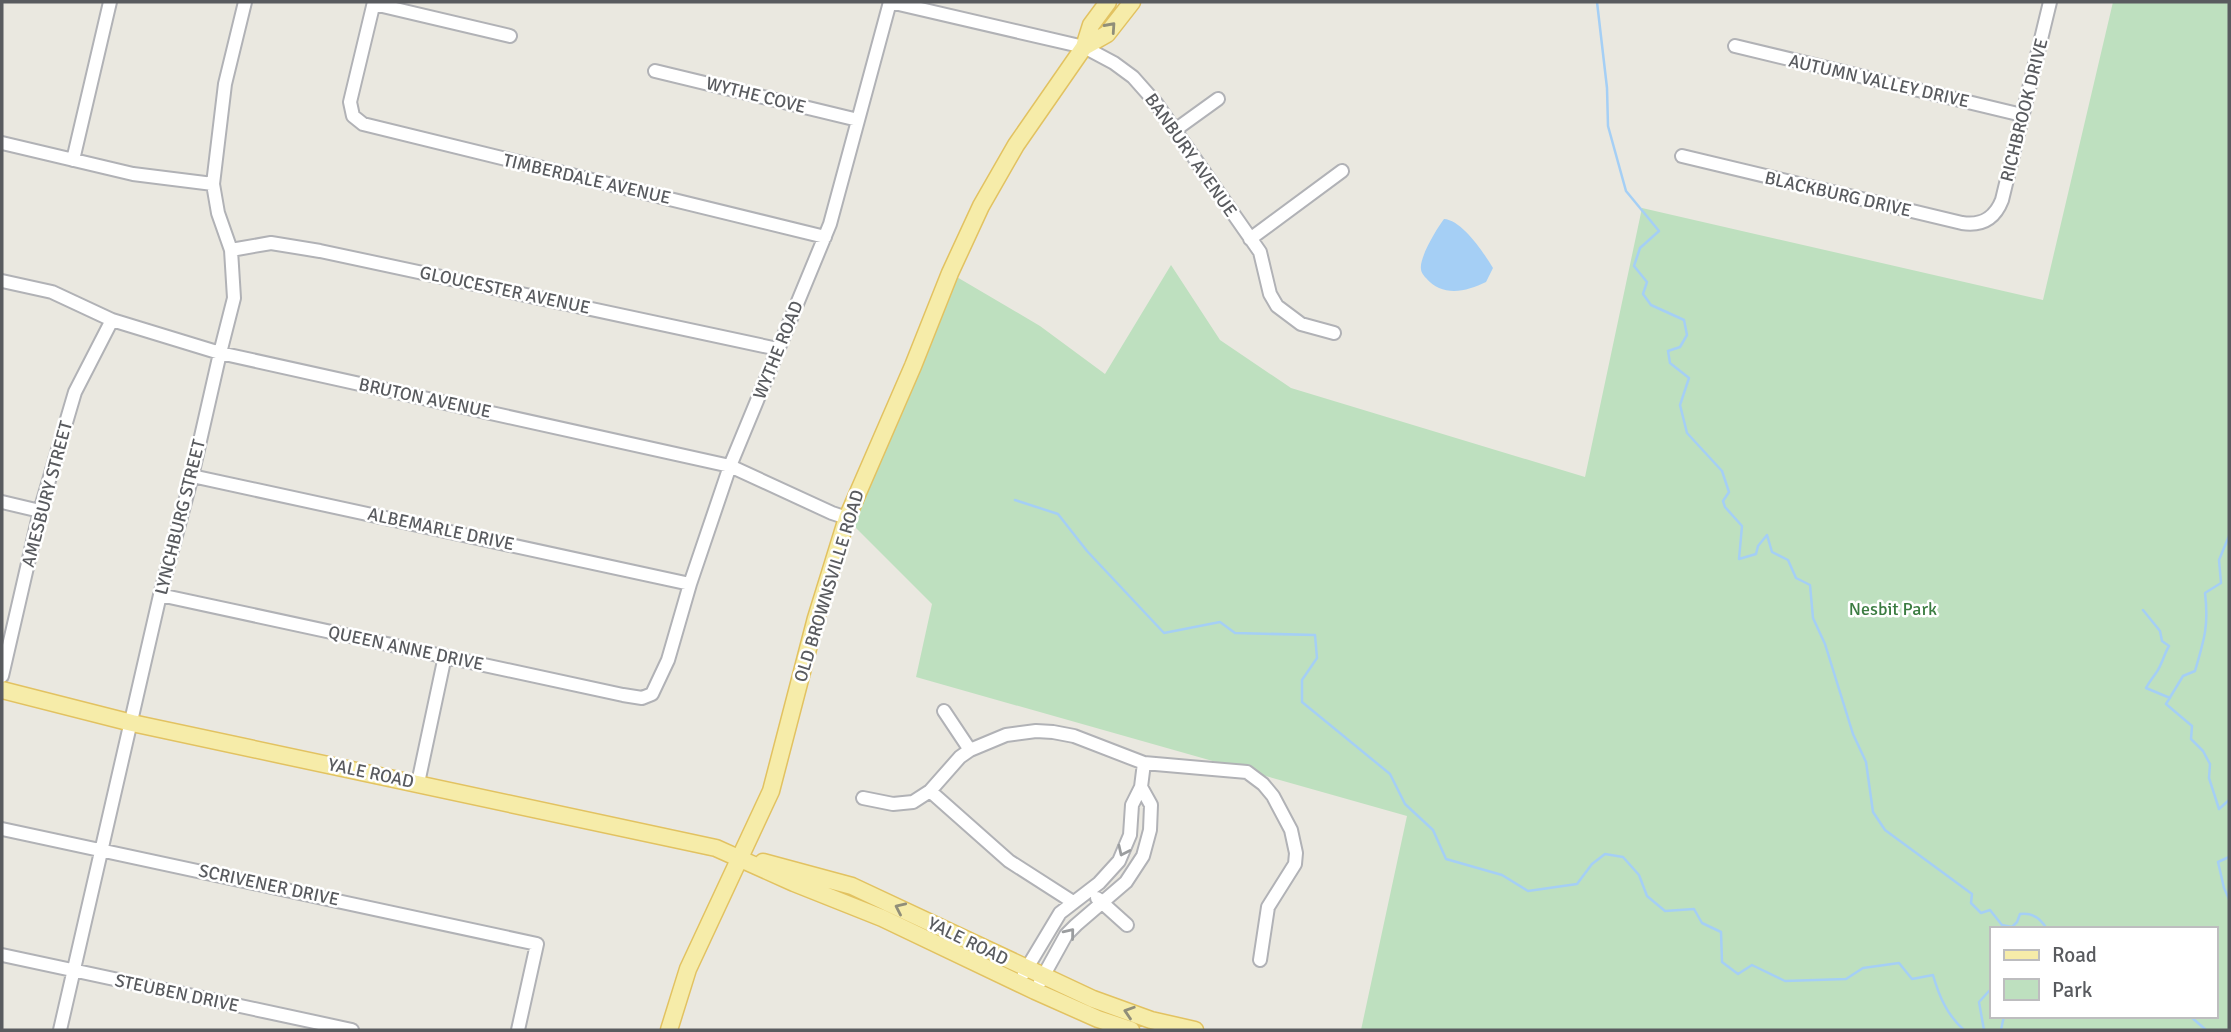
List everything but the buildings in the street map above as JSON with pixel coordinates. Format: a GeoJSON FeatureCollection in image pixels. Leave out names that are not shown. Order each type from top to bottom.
{"type":"FeatureCollection","features":[{"type":"Feature","properties":{"kind":"main road"},"geometry":{"type":"LineString","coordinates":[[1084,47],[1091,25],[1108,2]]}},
{"type":"Feature","properties":{"kind":"main road"},"geometry":{"type":"LineString","coordinates":[[1084,47],[1107,34],[1132,2]]}},
{"type":"Feature","properties":{"kind":"main road","name":"OLD BROWNSVILLE ROAD"},"geometry":{"type":"LineString","coordinates":[[669,1030],[688,969],[771,791],[816,618],[847,518],[913,366],[950,272],[981,206],[1016,145],[1084,47]]}},
{"type":"Feature","properties":{"kind":"main road","name":"YALE ROAD"},"geometry":{"type":"LineString","coordinates":[[2,690],[132,723],[696,843],[740,857],[794,883],[1023,976],[1098,1019],[1130,1030]]}},
{"type":"Feature","properties":{"kind":"main road","name":"YALE ROAD"},"geometry":{"type":"LineString","coordinates":[[1039,984],[1151,1020],[1195,1030]]}},
{"type":"Feature","properties":{"kind":"street"},"geometry":{"type":"LineString","coordinates":[[73,160],[110,2]]}},
{"type":"Feature","properties":{"kind":"street","name":"LYNCHBURG STREET"},"geometry":{"type":"LineString","coordinates":[[61,1030],[160,595],[192,477],[234,298],[231,250],[218,213],[213,184],[225,84],[245,2]]}},
{"type":"Feature","properties":{"kind":"street","name":"BANBURY AVENUE"},"geometry":{"type":"LineString","coordinates":[[890,2],[941,7],[1084,47],[1133,77],[1156,103],[1260,252],[1269,295],[1277,306],[1301,324],[1334,333]]}},
{"type":"Feature","properties":{"kind":"street","name":"WYTHE ROAD"},"geometry":{"type":"LineString","coordinates":[[652,694],[668,660],[690,584],[730,466],[825,237],[847,166],[890,2]]}},
{"type":"Feature","properties":{"kind":"street","name":"RICHBROOK DRIVE"},"geometry":{"type":"LineString","coordinates":[[1993,215],[2002,200],[2050,2]]}},
{"type":"Feature","properties":{"kind":"street"},"geometry":{"type":"LineString","coordinates":[[374,3],[510,36]]}},
{"type":"Feature","properties":{"kind":"street","name":"TIMBERDALE AVENUE"},"geometry":{"type":"LineString","coordinates":[[374,3],[350,98],[352,116],[371,127],[825,237]]}},
{"type":"Feature","properties":{"kind":"street","name":"AUTUMN VALLEY DRIVE"},"geometry":{"type":"LineString","coordinates":[[1735,46],[2022,115]]}},
{"type":"Feature","properties":{"kind":"street","name":"WYTHE COVE"},"geometry":{"type":"LineString","coordinates":[[654,71],[858,120]]}},
{"type":"Feature","properties":{"kind":"street"},"geometry":{"type":"LineString","coordinates":[[1175,130],[1218,99]]}},
{"type":"Feature","properties":{"kind":"street"},"geometry":{"type":"LineString","coordinates":[[2,143],[133,174],[213,184]]}},
{"type":"Feature","properties":{"kind":"street","name":"BLACKBURG DRIVE"},"geometry":{"type":"LineString","coordinates":[[1682,156],[1962,223],[1977,224],[1993,215]]}},
{"type":"Feature","properties":{"kind":"street"},"geometry":{"type":"LineString","coordinates":[[1250,239],[1342,171]]}},
{"type":"Feature","properties":{"kind":"street","name":"GLOUCESTER AVENUE"},"geometry":{"type":"LineString","coordinates":[[231,250],[271,243],[320,251],[778,349]]}},
{"type":"Feature","properties":{"kind":"street","name":"BRUTON AVENUE"},"geometry":{"type":"LineString","coordinates":[[2,281],[52,292],[112,320],[220,353],[730,466],[847,518]]}},
{"type":"Feature","properties":{"kind":"street","name":"AMESBURY STREET"},"geometry":{"type":"LineString","coordinates":[[2,676],[40,512],[75,392],[112,320]]}},
{"type":"Feature","properties":{"kind":"street","name":"ALBEMARLE DRIVE"},"geometry":{"type":"LineString","coordinates":[[192,477],[690,584]]}},
{"type":"Feature","properties":{"kind":"street"},"geometry":{"type":"LineString","coordinates":[[2,502],[40,512]]}},
{"type":"Feature","properties":{"kind":"street","name":"QUEEN ANNE DRIVE"},"geometry":{"type":"LineString","coordinates":[[160,595],[623,695],[642,698],[652,694]]}},
{"type":"Feature","properties":{"kind":"street"},"geometry":{"type":"LineString","coordinates":[[418,783],[445,656]]}},
{"type":"Feature","properties":{"kind":"street"},"geometry":{"type":"LineString","coordinates":[[944,711],[970,750]]}},
{"type":"Feature","properties":{"kind":"street"},"geometry":{"type":"LineString","coordinates":[[863,798],[902,805],[913,803],[930,791],[960,757],[1006,735],[1053,732],[1074,736],[1144,763],[1247,772],[1273,796],[1291,831],[1296,858],[1291,871],[1268,907],[1259,960]]}},
{"type":"Feature","properties":{"kind":"street"},"geometry":{"type":"LineString","coordinates":[[1023,976],[1060,913],[1090,890],[1119,861],[1130,835],[1132,805],[1141,787],[1144,763]]}},
{"type":"Feature","properties":{"kind":"street"},"geometry":{"type":"LineString","coordinates":[[1039,984],[1066,935],[1126,882],[1143,856],[1150,830],[1151,805],[1141,787]]}},
{"type":"Feature","properties":{"kind":"street"},"geometry":{"type":"LineString","coordinates":[[930,791],[1009,861],[1073,902]]}},
{"type":"Feature","properties":{"kind":"street","name":"SCRIVENER DRIVE"},"geometry":{"type":"LineString","coordinates":[[2,829],[537,944],[518,1030]]}},
{"type":"Feature","properties":{"kind":"street"},"geometry":{"type":"LineString","coordinates":[[1090,890],[1127,925]]}},
{"type":"Feature","properties":{"kind":"street","name":"STEUBEN DRIVE"},"geometry":{"type":"LineString","coordinates":[[2,955],[352,1030]]}},
{"type":"Feature","properties":{"kind":"green space","name":"Nesbit Park"},"geometry":{"type":"Polygon","coordinates":[[[2113,2],[2229,2],[2229,1030],[1361,1030],[1407,816],[916,677],[932,604],[847,519],[950,273],[1040,326],[1105,374],[1171,265],[1220,340],[1291,388],[1585,477],[1642,208],[2043,300],[2113,2]]]}},
{"type":"Feature","properties":{"kind":"water"},"geometry":{"type":"Polygon","coordinates":[[[1444,219],[1465,231],[1484,254],[1493,268],[1486,282],[1454,291],[1439,288],[1424,275],[1421,269],[1423,258],[1444,219]]]}},
{"type":"Feature","properties":{"kind":"waterway"},"geometry":{"type":"LineString","coordinates":[[1597,2],[1607,88],[1608,126],[1626,191],[1659,231],[1640,248],[1634,266],[1647,282],[1643,294],[1651,305],[1684,320],[1687,335],[1680,347],[1668,351],[1670,363],[1689,378],[1680,405],[1687,433],[1722,471],[1729,492],[1723,501],[1725,507],[1742,526],[1739,559],[1756,554],[1758,546],[1767,535],[1772,552],[1788,560],[1796,578],[1810,585],[1813,618],[1825,644],[1853,734],[1866,762],[1873,812],[1885,830],[1972,894],[1971,903],[1981,913],[1990,910],[2002,925],[2012,927]]}},
{"type":"Feature","properties":{"kind":"waterway"},"geometry":{"type":"LineString","coordinates":[[1015,500],[1058,514],[1087,551],[1164,633],[1220,622],[1235,633],[1315,635],[1317,658],[1302,680],[1302,702],[1390,774],[1405,804],[1433,830],[1446,859],[1502,875],[1528,891],[1577,884],[1592,864],[1605,854],[1623,857],[1639,875],[1647,896],[1665,911],[1694,909],[1702,923],[1721,932],[1722,962],[1738,974],[1752,965],[1785,981],[1846,979],[1863,968],[1899,963],[1912,979],[1933,975],[1944,1005],[1964,1030]]}},
{"type":"Feature","properties":{"kind":"waterway"},"geometry":{"type":"LineString","coordinates":[[2229,536],[2219,560],[2221,583],[2205,593],[2205,633],[2195,671],[2183,676],[2166,704],[2192,726],[2191,739],[2203,751],[2210,764],[2209,778],[2219,809],[2229,800]]}},
{"type":"Feature","properties":{"kind":"waterway"},"geometry":{"type":"LineString","coordinates":[[2143,610],[2160,631],[2162,641],[2169,646],[2146,688],[2170,698]]}},
{"type":"Feature","properties":{"kind":"waterway"},"geometry":{"type":"LineString","coordinates":[[2229,857],[2218,862],[2229,899]]}},
{"type":"Feature","properties":{"kind":"waterway"},"geometry":{"type":"LineString","coordinates":[[2012,927],[2020,914],[2032,915],[2045,927]]}},
{"type":"Feature","properties":{"kind":"waterway"},"geometry":{"type":"LineString","coordinates":[[1984,1030],[1979,1002],[1990,991]]}},
{"type":"Feature","properties":{"kind":"waterway"},"geometry":{"type":"LineString","coordinates":[[2001,1030],[2004,1018]]}},
{"type":"Feature","properties":{"kind":"waterway"},"geometry":{"type":"LineString","coordinates":[[2192,1018],[2206,1030]]}}]}
